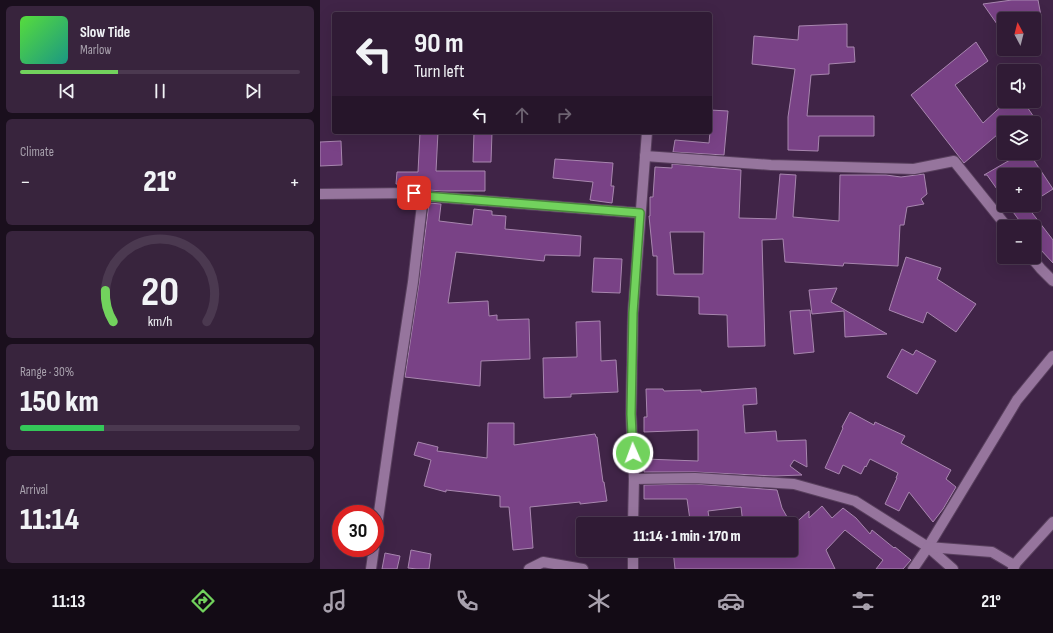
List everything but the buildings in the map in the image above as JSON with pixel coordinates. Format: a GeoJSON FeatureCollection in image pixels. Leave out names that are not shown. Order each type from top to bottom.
{"type":"FeatureCollection","features":[{"type":"Feature","properties":{"kind":"street"},"geometry":{"type":"LineString","coordinates":[[633,517],[634,479],[631,414],[633,313],[647,134]]}},
{"type":"Feature","properties":{"kind":"street"},"geometry":{"type":"LineString","coordinates":[[645,156],[771,165],[914,169],[954,161],[1001,220]]}},
{"type":"Feature","properties":{"kind":"street"},"geometry":{"type":"LineString","coordinates":[[320,194],[414,193],[424,196],[640,213]]}},
{"type":"Feature","properties":{"kind":"street"},"geometry":{"type":"LineString","coordinates":[[380,505],[424,196]]}},
{"type":"Feature","properties":{"kind":"street"},"geometry":{"type":"LineString","coordinates":[[1037,264],[1053,281]]}},
{"type":"Feature","properties":{"kind":"street"},"geometry":{"type":"LineString","coordinates":[[913,569],[928,547],[1017,400],[1053,356]]}},
{"type":"Feature","properties":{"kind":"street"},"geometry":{"type":"LineString","coordinates":[[634,479],[695,478],[794,484],[855,500],[928,547],[953,569]]}},
{"type":"Feature","properties":{"kind":"street"},"geometry":{"type":"LineString","coordinates":[[928,547],[992,552],[1014,567],[1053,522]]}},
{"type":"Feature","properties":{"kind":"street"},"geometry":{"type":"LineString","coordinates":[[371,569],[373,557]]}},
{"type":"Feature","properties":{"kind":"street"},"geometry":{"type":"LineString","coordinates":[[633,557],[633,569]]}},
{"type":"Feature","properties":{"kind":"street"},"geometry":{"type":"LineString","coordinates":[[529,569],[542,562],[583,569]]}},
{"type":"Feature","properties":{"kind":"route"},"geometry":{"type":"LineString","coordinates":[[414,193],[424,196],[640,213],[633,313],[631,414],[633,453]]}}]}
